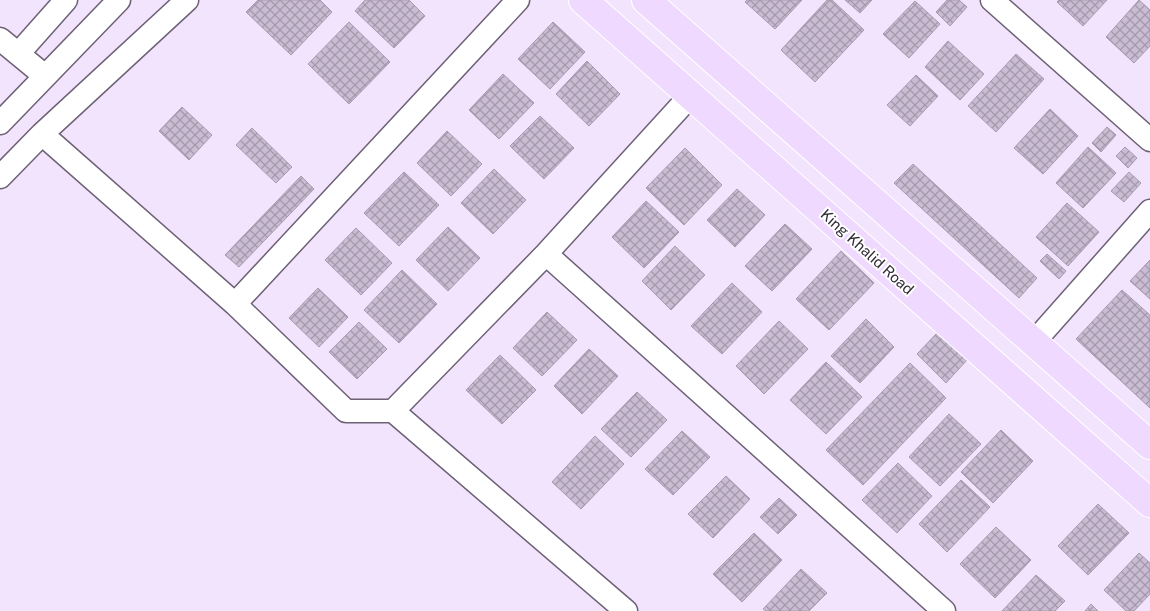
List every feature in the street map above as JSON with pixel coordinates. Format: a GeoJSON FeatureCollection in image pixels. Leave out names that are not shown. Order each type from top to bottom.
{"type":"FeatureCollection","features":[{"type":"Feature","properties":{"kind":"main road","name":"King Khalid Road"},"geometry":{"type":"LineString","coordinates":[[584,0],[1150,503]]}},
{"type":"Feature","properties":{"kind":"main road"},"geometry":{"type":"LineString","coordinates":[[646,0],[1150,445]]}},
{"type":"Feature","properties":{"kind":"street"},"geometry":{"type":"LineString","coordinates":[[18,54],[66,0]]}},
{"type":"Feature","properties":{"kind":"street"},"geometry":{"type":"LineString","coordinates":[[0,123],[119,0]]}},
{"type":"Feature","properties":{"kind":"street"},"geometry":{"type":"LineString","coordinates":[[0,177],[42,134],[187,0]]}},
{"type":"Feature","properties":{"kind":"street"},"geometry":{"type":"LineString","coordinates":[[235,304],[518,0]]}},
{"type":"Feature","properties":{"kind":"street"},"geometry":{"type":"LineString","coordinates":[[992,0],[1150,140]]}},
{"type":"Feature","properties":{"kind":"street"},"geometry":{"type":"LineString","coordinates":[[0,39],[45,76]]}},
{"type":"Feature","properties":{"kind":"street"},"geometry":{"type":"LineString","coordinates":[[393,410],[546,254],[691,95]]}},
{"type":"Feature","properties":{"kind":"street"},"geometry":{"type":"LineString","coordinates":[[42,134],[235,304],[346,411],[393,410],[619,609]]}},
{"type":"Feature","properties":{"kind":"street"},"geometry":{"type":"LineString","coordinates":[[1034,342],[1150,212]]}},
{"type":"Feature","properties":{"kind":"street"},"geometry":{"type":"LineString","coordinates":[[546,254],[944,611]]}},
{"type":"Feature","properties":{"kind":"building"},"geometry":{"type":"Polygon","coordinates":[[[258,0],[320,0],[332,12],[291,55],[246,12],[258,0]]]}},
{"type":"Feature","properties":{"kind":"building"},"geometry":{"type":"Polygon","coordinates":[[[365,0],[409,0],[425,16],[394,48],[355,11],[365,0]]]}},
{"type":"Feature","properties":{"kind":"building"},"geometry":{"type":"Polygon","coordinates":[[[747,0],[802,0],[775,29],[745,2],[747,0]]]}},
{"type":"Feature","properties":{"kind":"building"},"geometry":{"type":"Polygon","coordinates":[[[827,0],[832,0],[864,30],[815,82],[781,50],[827,0]]]}},
{"type":"Feature","properties":{"kind":"building"},"geometry":{"type":"Polygon","coordinates":[[[845,0],[872,0],[860,13],[845,0]]]}},
{"type":"Feature","properties":{"kind":"building"},"geometry":{"type":"Polygon","coordinates":[[[947,0],[959,0],[967,7],[950,26],[936,12],[947,0]]]}},
{"type":"Feature","properties":{"kind":"building"},"geometry":{"type":"Polygon","coordinates":[[[1059,0],[1107,0],[1083,26],[1057,2],[1059,0]]]}},
{"type":"Feature","properties":{"kind":"building"},"geometry":{"type":"Polygon","coordinates":[[[1139,0],[1150,10],[1150,46],[1134,63],[1106,37],[1139,0]]]}},
{"type":"Feature","properties":{"kind":"building"},"geometry":{"type":"Polygon","coordinates":[[[915,1],[940,24],[909,58],[883,34],[915,1]]]}},
{"type":"Feature","properties":{"kind":"building"},"geometry":{"type":"Polygon","coordinates":[[[349,22],[390,62],[349,104],[308,64],[349,22]]]}},
{"type":"Feature","properties":{"kind":"building"},"geometry":{"type":"Polygon","coordinates":[[[553,22],[585,52],[550,89],[518,59],[553,22]]]}},
{"type":"Feature","properties":{"kind":"building"},"geometry":{"type":"Polygon","coordinates":[[[948,41],[984,74],[960,100],[925,67],[948,41]]]}},
{"type":"Feature","properties":{"kind":"building"},"geometry":{"type":"Polygon","coordinates":[[[1016,54],[1044,79],[996,132],[968,106],[1016,54]]]}},
{"type":"Feature","properties":{"kind":"building"},"geometry":{"type":"Polygon","coordinates":[[[587,61],[620,94],[589,126],[556,94],[587,61]]]}},
{"type":"Feature","properties":{"kind":"building"},"geometry":{"type":"Polygon","coordinates":[[[503,74],[534,103],[499,139],[469,110],[503,74]]]}},
{"type":"Feature","properties":{"kind":"building"},"geometry":{"type":"Polygon","coordinates":[[[916,75],[938,96],[910,126],[887,105],[916,75]]]}},
{"type":"Feature","properties":{"kind":"building"},"geometry":{"type":"Polygon","coordinates":[[[182,107],[212,135],[189,160],[159,131],[182,107]]]}},
{"type":"Feature","properties":{"kind":"building"},"geometry":{"type":"Polygon","coordinates":[[[1050,109],[1078,136],[1043,174],[1014,148],[1050,109]]]}},
{"type":"Feature","properties":{"kind":"building"},"geometry":{"type":"Polygon","coordinates":[[[540,116],[574,148],[544,179],[510,146],[540,116]]]}},
{"type":"Feature","properties":{"kind":"building"},"geometry":{"type":"Polygon","coordinates":[[[1107,127],[1116,135],[1101,152],[1092,143],[1107,127]]]}},
{"type":"Feature","properties":{"kind":"building"},"geometry":{"type":"Polygon","coordinates":[[[252,128],[292,167],[276,183],[236,145],[252,128]]]}},
{"type":"Feature","properties":{"kind":"building"},"geometry":{"type":"Polygon","coordinates":[[[447,131],[482,164],[451,196],[417,163],[447,131]]]}},
{"type":"Feature","properties":{"kind":"building"},"geometry":{"type":"Polygon","coordinates":[[[1088,147],[1116,173],[1083,208],[1056,183],[1088,147]]]}},
{"type":"Feature","properties":{"kind":"building"},"geometry":{"type":"Polygon","coordinates":[[[1125,147],[1137,158],[1128,168],[1116,156],[1125,147]]]}},
{"type":"Feature","properties":{"kind":"building"},"geometry":{"type":"Polygon","coordinates":[[[685,148],[722,185],[684,225],[646,188],[685,148]]]}},
{"type":"Feature","properties":{"kind":"building"},"geometry":{"type":"Polygon","coordinates":[[[913,164],[1037,278],[1019,298],[894,183],[913,164]]]}},
{"type":"Feature","properties":{"kind":"building"},"geometry":{"type":"Polygon","coordinates":[[[494,169],[526,200],[493,234],[461,203],[494,169]]]}},
{"type":"Feature","properties":{"kind":"building"},"geometry":{"type":"Polygon","coordinates":[[[404,172],[439,205],[399,246],[364,213],[404,172]]]}},
{"type":"Feature","properties":{"kind":"building"},"geometry":{"type":"Polygon","coordinates":[[[1129,172],[1141,183],[1124,202],[1111,191],[1129,172]]]}},
{"type":"Feature","properties":{"kind":"building"},"geometry":{"type":"Polygon","coordinates":[[[301,176],[314,189],[239,267],[225,255],[301,176]]]}},
{"type":"Feature","properties":{"kind":"building"},"geometry":{"type":"Polygon","coordinates":[[[737,189],[765,215],[735,247],[707,220],[737,189]]]}},
{"type":"Feature","properties":{"kind":"building"},"geometry":{"type":"Polygon","coordinates":[[[646,201],[679,232],[644,268],[612,237],[646,201]]]}},
{"type":"Feature","properties":{"kind":"building"},"geometry":{"type":"Polygon","coordinates":[[[1067,203],[1099,232],[1068,266],[1036,237],[1067,203]]]}},
{"type":"Feature","properties":{"kind":"building"},"geometry":{"type":"Polygon","coordinates":[[[785,224],[812,249],[772,291],[745,266],[785,224]]]}},
{"type":"Feature","properties":{"kind":"building"},"geometry":{"type":"Polygon","coordinates":[[[448,227],[480,258],[448,291],[416,260],[448,227]]]}},
{"type":"Feature","properties":{"kind":"building"},"geometry":{"type":"Polygon","coordinates":[[[356,228],[392,263],[361,295],[325,260],[356,228]]]}},
{"type":"Feature","properties":{"kind":"building"},"geometry":{"type":"Polygon","coordinates":[[[675,246],[705,275],[671,310],[642,281],[675,246]]]}},
{"type":"Feature","properties":{"kind":"building"},"geometry":{"type":"Polygon","coordinates":[[[841,251],[874,283],[829,330],[796,299],[841,251]]]}},
{"type":"Feature","properties":{"kind":"building"},"geometry":{"type":"Polygon","coordinates":[[[1047,254],[1066,271],[1059,279],[1040,261],[1047,254]]]}},
{"type":"Feature","properties":{"kind":"building"},"geometry":{"type":"Polygon","coordinates":[[[1150,260],[1150,299],[1130,281],[1150,260]]]}},
{"type":"Feature","properties":{"kind":"building"},"geometry":{"type":"Polygon","coordinates":[[[402,270],[437,304],[399,343],[364,310],[402,270]]]}},
{"type":"Feature","properties":{"kind":"building"},"geometry":{"type":"Polygon","coordinates":[[[732,283],[762,312],[722,354],[691,326],[732,283]]]}},
{"type":"Feature","properties":{"kind":"building"},"geometry":{"type":"Polygon","coordinates":[[[318,288],[348,317],[319,347],[289,318],[318,288]]]}},
{"type":"Feature","properties":{"kind":"building"},"geometry":{"type":"Polygon","coordinates":[[[1122,290],[1150,315],[1150,408],[1076,339],[1122,290]]]}},
{"type":"Feature","properties":{"kind":"building"},"geometry":{"type":"Polygon","coordinates":[[[547,312],[577,340],[542,376],[513,348],[547,312]]]}},
{"type":"Feature","properties":{"kind":"building"},"geometry":{"type":"Polygon","coordinates":[[[866,319],[894,347],[860,383],[831,356],[866,319]]]}},
{"type":"Feature","properties":{"kind":"building"},"geometry":{"type":"Polygon","coordinates":[[[779,321],[808,349],[764,394],[736,366],[779,321]]]}},
{"type":"Feature","properties":{"kind":"building"},"geometry":{"type":"Polygon","coordinates":[[[359,322],[387,349],[357,379],[329,352],[359,322]]]}},
{"type":"Feature","properties":{"kind":"building"},"geometry":{"type":"Polygon","coordinates":[[[938,332],[967,360],[946,383],[917,354],[938,332]]]}},
{"type":"Feature","properties":{"kind":"building"},"geometry":{"type":"Polygon","coordinates":[[[589,349],[618,376],[582,414],[554,386],[589,349]]]}},
{"type":"Feature","properties":{"kind":"building"},"geometry":{"type":"Polygon","coordinates":[[[500,355],[536,390],[502,424],[466,390],[500,355]]]}},
{"type":"Feature","properties":{"kind":"building"},"geometry":{"type":"Polygon","coordinates":[[[826,362],[862,397],[826,434],[790,400],[826,362]]]}},
{"type":"Feature","properties":{"kind":"building"},"geometry":{"type":"Polygon","coordinates":[[[910,363],[946,398],[863,485],[826,450],[910,363]]]}},
{"type":"Feature","properties":{"kind":"building"},"geometry":{"type":"Polygon","coordinates":[[[637,392],[667,420],[631,457],[601,429],[637,392]]]}},
{"type":"Feature","properties":{"kind":"building"},"geometry":{"type":"Polygon","coordinates":[[[949,414],[981,444],[940,486],[909,457],[949,414]]]}},
{"type":"Feature","properties":{"kind":"building"},"geometry":{"type":"Polygon","coordinates":[[[1001,430],[1033,461],[993,503],[961,472],[1001,430]]]}},
{"type":"Feature","properties":{"kind":"building"},"geometry":{"type":"Polygon","coordinates":[[[682,431],[710,457],[673,495],[645,469],[682,431]]]}},
{"type":"Feature","properties":{"kind":"building"},"geometry":{"type":"Polygon","coordinates":[[[595,436],[624,464],[581,509],[552,482],[595,436]]]}},
{"type":"Feature","properties":{"kind":"building"},"geometry":{"type":"Polygon","coordinates":[[[898,463],[932,496],[897,533],[862,500],[898,463]]]}},
{"type":"Feature","properties":{"kind":"building"},"geometry":{"type":"Polygon","coordinates":[[[726,476],[750,499],[713,538],[688,514],[726,476]]]}},
{"type":"Feature","properties":{"kind":"building"},"geometry":{"type":"Polygon","coordinates":[[[961,480],[990,507],[947,552],[919,524],[961,480]]]}},
{"type":"Feature","properties":{"kind":"building"},"geometry":{"type":"Polygon","coordinates":[[[779,498],[797,515],[778,534],[760,517],[779,498]]]}},
{"type":"Feature","properties":{"kind":"building"},"geometry":{"type":"Polygon","coordinates":[[[1098,504],[1129,533],[1088,575],[1058,546],[1098,504]]]}},
{"type":"Feature","properties":{"kind":"building"},"geometry":{"type":"Polygon","coordinates":[[[996,527],[1031,560],[995,598],[960,564],[996,527]]]}},
{"type":"Feature","properties":{"kind":"building"},"geometry":{"type":"Polygon","coordinates":[[[754,533],[782,560],[742,602],[713,574],[754,533]]]}},
{"type":"Feature","properties":{"kind":"building"},"geometry":{"type":"Polygon","coordinates":[[[1139,553],[1150,563],[1150,594],[1134,611],[1126,611],[1104,590],[1139,553]]]}},
{"type":"Feature","properties":{"kind":"building"},"geometry":{"type":"Polygon","coordinates":[[[801,569],[827,593],[809,611],[766,611],[763,609],[801,569]]]}},
{"type":"Feature","properties":{"kind":"building"},"geometry":{"type":"Polygon","coordinates":[[[1036,575],[1065,601],[1055,611],[1002,611],[1036,575]]]}},
{"type":"Feature","properties":{"kind":"building"},"geometry":{"type":"Polygon","coordinates":[[[1091,604],[1098,611],[1085,611],[1091,604]]]}}]}
